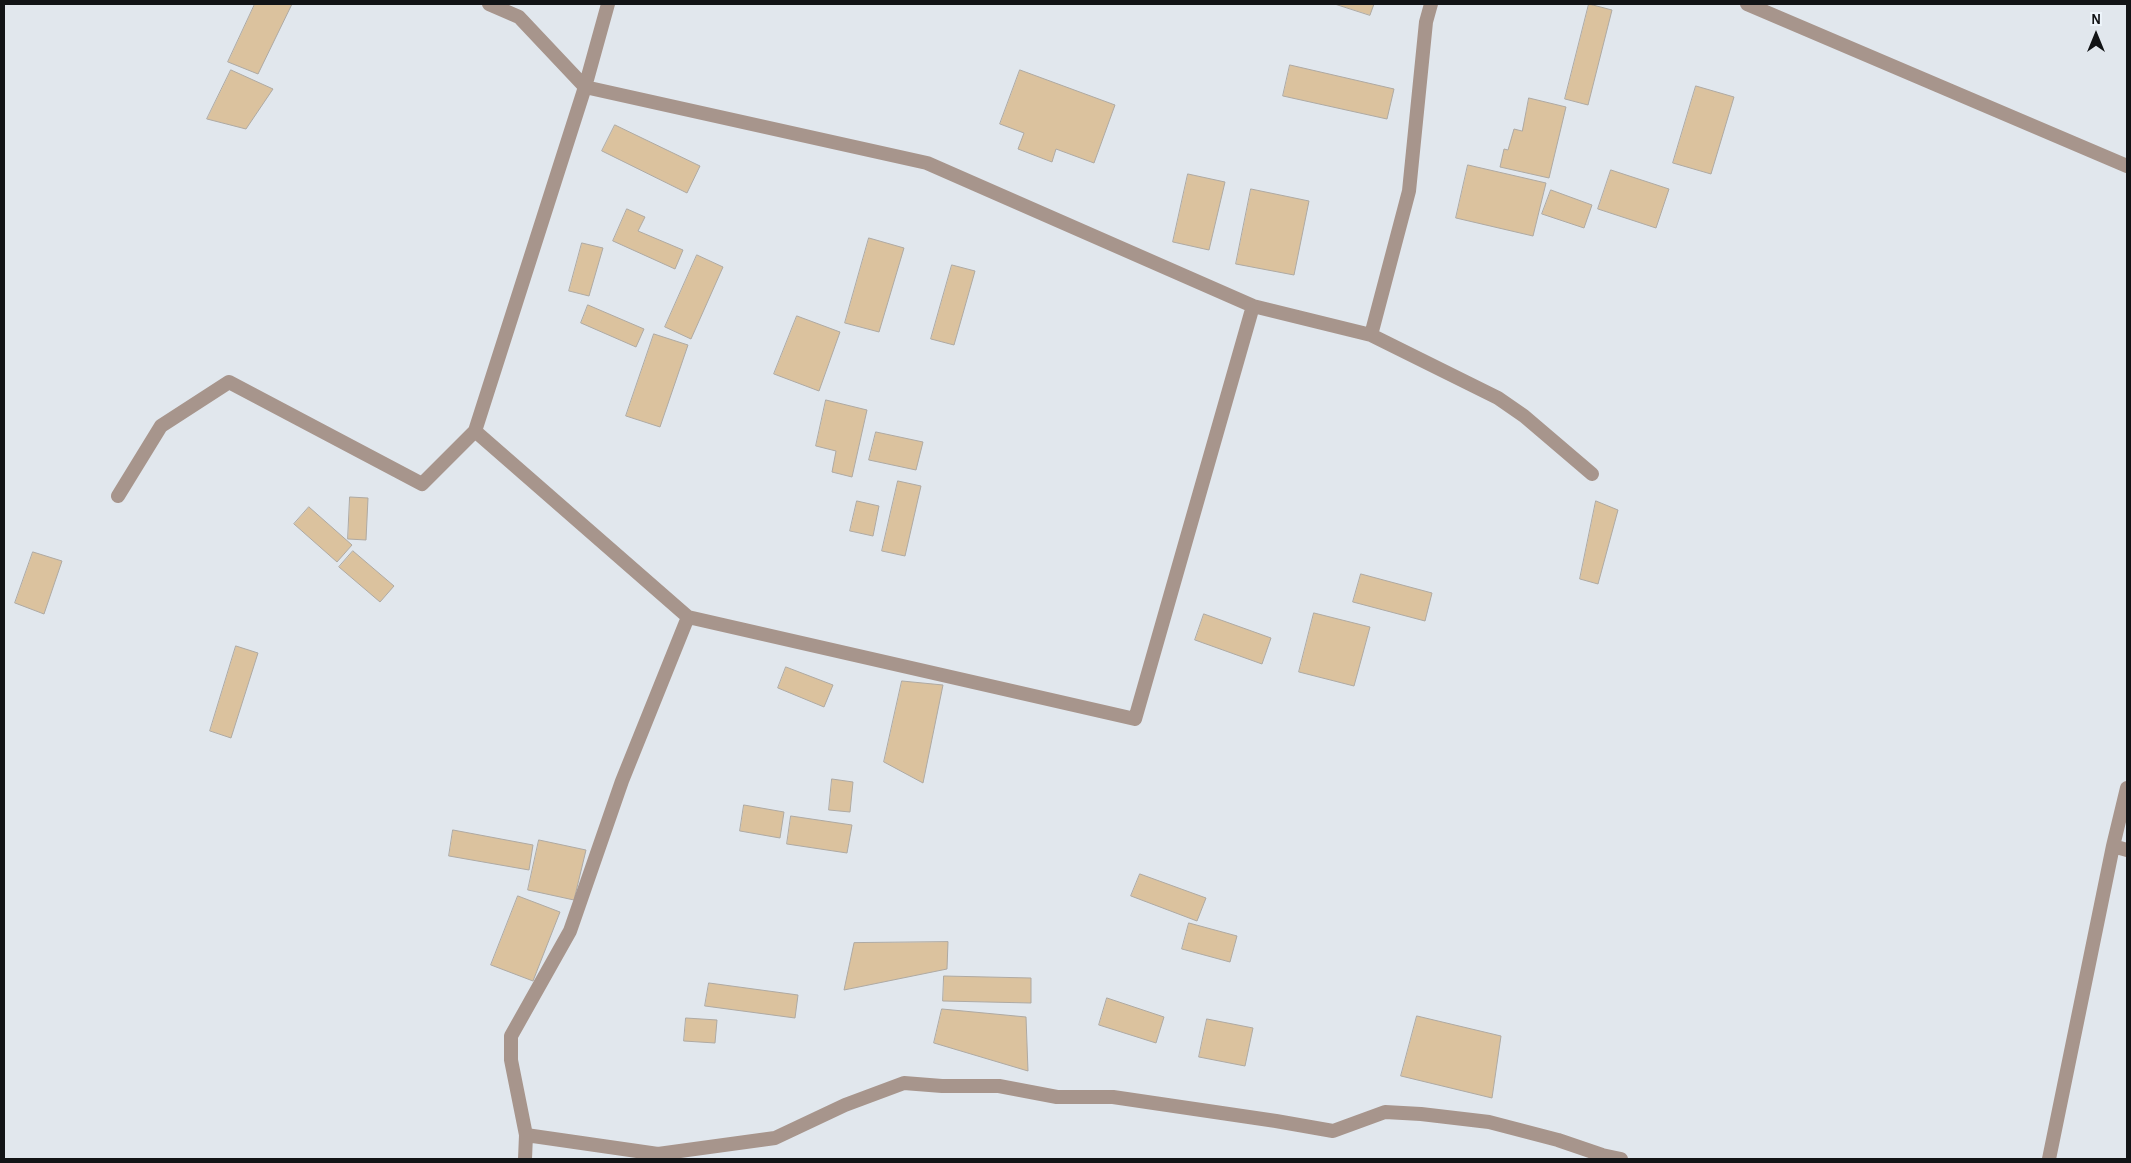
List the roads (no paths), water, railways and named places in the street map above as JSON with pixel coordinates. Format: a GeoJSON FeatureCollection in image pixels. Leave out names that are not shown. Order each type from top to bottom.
{"type":"FeatureCollection","features":[{"type":"Feature","properties":{"kind":"street"},"geometry":{"type":"LineString","coordinates":[[489,4],[518,17],[585,87],[927,163],[1253,306],[1372,335],[1498,398],[1524,416],[1592,474]]}},
{"type":"Feature","properties":{"kind":"street"},"geometry":{"type":"LineString","coordinates":[[118,496],[161,426],[229,382],[422,484],[475,431],[585,87],[608,4]]}},
{"type":"Feature","properties":{"kind":"street"},"geometry":{"type":"LineString","coordinates":[[1372,335],[1410,191],[1426,22],[1431,4]]}},
{"type":"Feature","properties":{"kind":"street"},"geometry":{"type":"LineString","coordinates":[[1747,4],[2127,166]]}},
{"type":"Feature","properties":{"kind":"street"},"geometry":{"type":"LineString","coordinates":[[475,431],[688,617],[1135,719],[1253,306]]}},
{"type":"Feature","properties":{"kind":"street"},"geometry":{"type":"LineString","coordinates":[[525,1159],[526,1135],[511,1060],[511,1036],[570,931],[622,781],[688,617]]}},
{"type":"Feature","properties":{"kind":"street"},"geometry":{"type":"LineString","coordinates":[[2049,1159],[2113,846],[2127,788]]}},
{"type":"Feature","properties":{"kind":"street"},"geometry":{"type":"LineString","coordinates":[[2113,846],[2127,850]]}},
{"type":"Feature","properties":{"kind":"street"},"geometry":{"type":"LineString","coordinates":[[526,1135],[658,1154],[775,1138],[845,1105],[904,1083],[942,1086],[999,1086],[1057,1097],[1113,1097],[1334,1131],[1385,1112],[1421,1114],[1489,1122],[1621,1159]]}}]}
